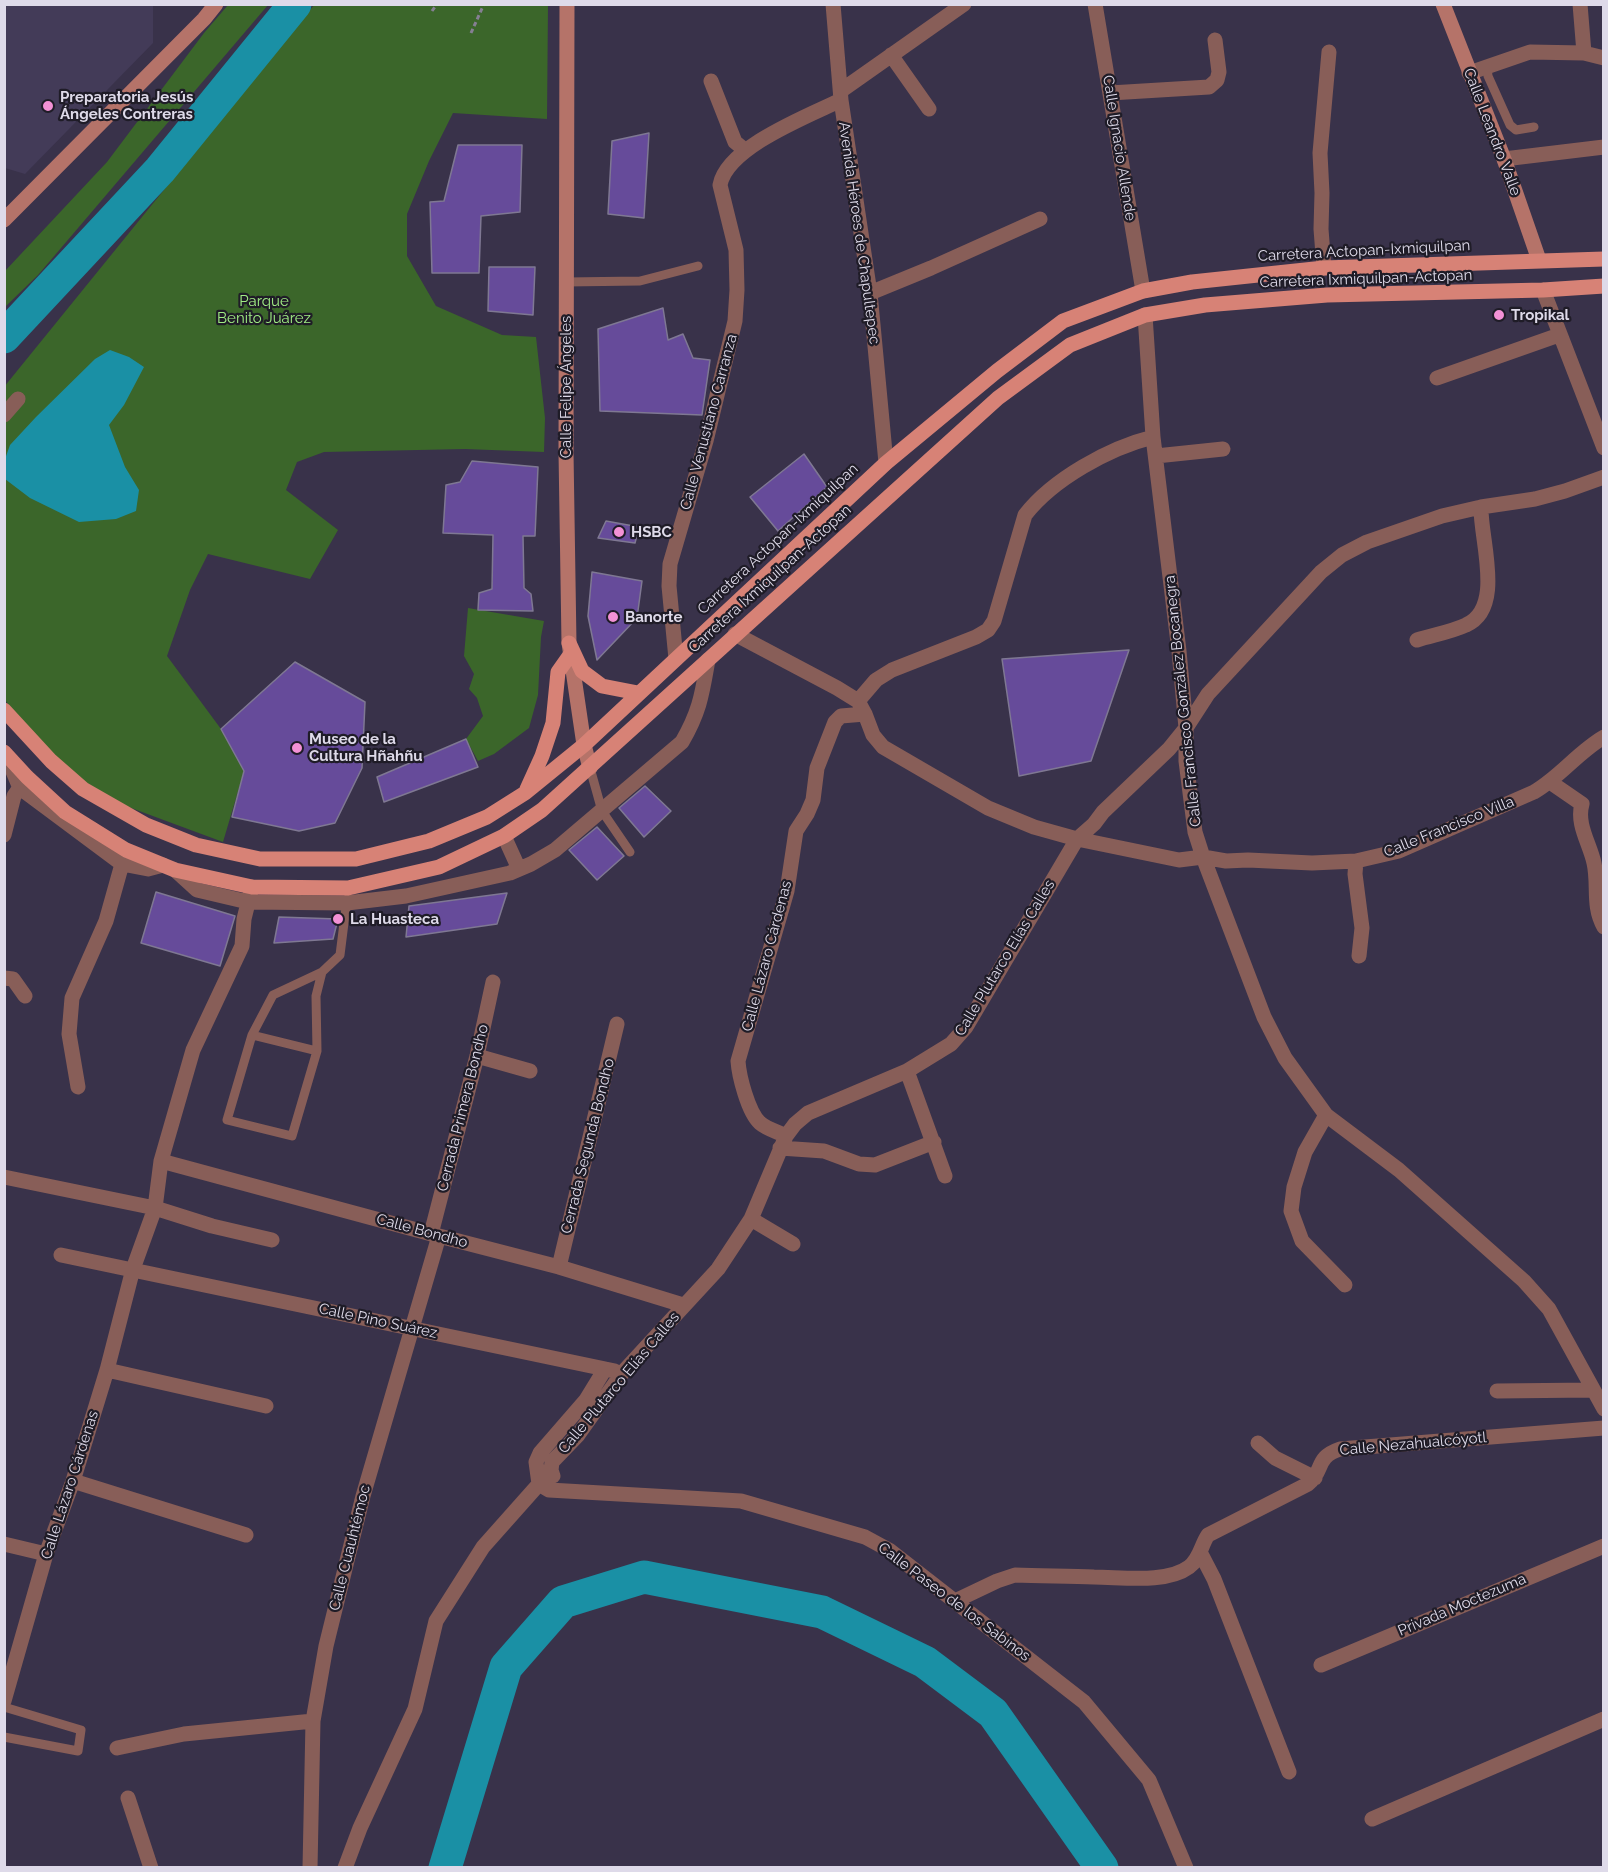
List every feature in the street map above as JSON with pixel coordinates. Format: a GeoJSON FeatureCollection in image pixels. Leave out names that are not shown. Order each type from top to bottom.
{"type":"FeatureCollection","features":[{"type":"Feature","properties":{"kind":"main road"},"geometry":{"type":"LineString","coordinates":[[4,220],[196,28],[216,4]]}},
{"type":"Feature","properties":{"kind":"main road","name":"Calle Felipe Ángeles"},"geometry":{"type":"LineString","coordinates":[[567,4],[566,282],[569,649],[584,745],[590,768]]}},
{"type":"Feature","properties":{"kind":"main road","name":"Calle Leandro Valle"},"geometry":{"type":"LineString","coordinates":[[1443,4],[1504,159],[1539,260]]}},
{"type":"Feature","properties":{"kind":"main road","name":"Carretera Actopan-Ixmiquilpan"},"geometry":{"type":"LineString","coordinates":[[4,710],[51,761],[83,789],[146,825],[196,845],[260,859],[356,859],[439,837],[487,817],[525,793],[584,745],[885,463],[996,371],[1063,321],[1143,291],[1192,282],[1324,268],[1604,259]]}},
{"type":"Feature","properties":{"kind":"main road","name":"Carretera Ixmiquilpan-Actopan"},"geometry":{"type":"LineString","coordinates":[[4,752],[23,782],[65,812],[126,850],[250,894],[347,896],[439,867],[504,836],[542,810],[998,399],[1070,345],[1145,315],[1205,305],[1327,295],[1543,290],[1604,286]]}},
{"type":"Feature","properties":{"kind":"main road"},"geometry":{"type":"LineString","coordinates":[[569,649],[582,671],[602,686],[638,693]]}},
{"type":"Feature","properties":{"kind":"main road"},"geometry":{"type":"LineString","coordinates":[[525,793],[542,756],[553,723],[558,672],[569,649]]}},
{"type":"Feature","properties":{"kind":"street","name":"Avenida Héroes de Chapultepec"},"geometry":{"type":"LineString","coordinates":[[833,4],[842,95],[870,293],[885,463]]}},
{"type":"Feature","properties":{"kind":"street"},"geometry":{"type":"LineString","coordinates":[[711,81],[735,142],[745,150],[842,95],[891,56],[964,4]]}},
{"type":"Feature","properties":{"kind":"street","name":"Calle Ignacio Allende"},"geometry":{"type":"LineString","coordinates":[[1095,4],[1143,291]]}},
{"type":"Feature","properties":{"kind":"street"},"geometry":{"type":"LineString","coordinates":[[1580,4],[1584,53]]}},
{"type":"Feature","properties":{"kind":"street"},"geometry":{"type":"LineString","coordinates":[[1110,93],[1209,87],[1217,80],[1219,72],[1215,40]]}},
{"type":"Feature","properties":{"kind":"street"},"geometry":{"type":"LineString","coordinates":[[1324,268],[1320,153],[1329,52]]}},
{"type":"Feature","properties":{"kind":"street"},"geometry":{"type":"LineString","coordinates":[[1469,73],[1530,52],[1584,53],[1604,58]]}},
{"type":"Feature","properties":{"kind":"street"},"geometry":{"type":"LineString","coordinates":[[891,56],[929,109]]}},
{"type":"Feature","properties":{"kind":"street"},"geometry":{"type":"LineString","coordinates":[[1504,159],[1604,147]]}},
{"type":"Feature","properties":{"kind":"street","name":"Calle Venustiano Carranza"},"geometry":{"type":"LineString","coordinates":[[676,659],[669,586],[670,564],[706,441],[735,321],[736,250],[720,185],[722,175],[745,150]]}},
{"type":"Feature","properties":{"kind":"street"},"geometry":{"type":"LineString","coordinates":[[870,293],[1040,219]]}},
{"type":"Feature","properties":{"kind":"street"},"geometry":{"type":"LineString","coordinates":[[1543,290],[1604,448]]}},
{"type":"Feature","properties":{"kind":"street","name":"Calle Francisco González Bocanegra"},"geometry":{"type":"LineString","coordinates":[[1145,315],[1153,437],[1179,651],[1186,728],[1186,761],[1195,832],[1264,1017],[1285,1058],[1326,1115],[1399,1170],[1524,1281],[1549,1309],[1604,1409]]}},
{"type":"Feature","properties":{"kind":"street"},"geometry":{"type":"LineString","coordinates":[[1437,378],[1559,334]]}},
{"type":"Feature","properties":{"kind":"street"},"geometry":{"type":"LineString","coordinates":[[4,415],[18,399]]}},
{"type":"Feature","properties":{"kind":"street"},"geometry":{"type":"LineString","coordinates":[[735,634],[837,688],[861,707],[876,680],[892,670],[976,637],[988,630],[994,621],[1025,515],[1035,502],[1052,487],[1109,452],[1132,442],[1153,437]]}},
{"type":"Feature","properties":{"kind":"street"},"geometry":{"type":"LineString","coordinates":[[1156,456],[1223,449]]}},
{"type":"Feature","properties":{"kind":"street","name":"Calle Plutarco Elías Calles"},"geometry":{"type":"LineString","coordinates":[[553,1476],[552,1462],[578,1435],[623,1372],[718,1269],[751,1219],[783,1142],[795,1124],[808,1113],[907,1071],[951,1044],[966,1027],[1077,839],[1169,749],[1208,694],[1321,572],[1342,555],[1367,542],[1442,516],[1481,507],[1535,499],[1604,477]]}},
{"type":"Feature","properties":{"kind":"street"},"geometry":{"type":"LineString","coordinates":[[1417,640],[1468,625],[1478,616],[1488,593],[1488,569],[1480,522],[1481,507]]}},
{"type":"Feature","properties":{"kind":"street"},"geometry":{"type":"LineString","coordinates":[[347,896],[406,896],[510,873],[555,850],[682,742],[695,719],[708,660]]}},
{"type":"Feature","properties":{"kind":"street","name":"Calle Francisco Villa"},"geometry":{"type":"LineString","coordinates":[[861,707],[873,735],[883,747],[988,808],[1034,827],[1077,839],[1179,860],[1203,858],[1226,861],[1312,863],[1356,861],[1399,851],[1534,792],[1550,782],[1588,747],[1604,737]]}},
{"type":"Feature","properties":{"kind":"street","name":"Calle Lázaro Cárdenas"},"geometry":{"type":"LineString","coordinates":[[783,1142],[754,1117],[739,1074],[738,1061],[787,891],[796,831],[813,800],[817,768],[835,722],[841,716],[861,707]]}},
{"type":"Feature","properties":{"kind":"street"},"geometry":{"type":"LineString","coordinates":[[4,835],[14,796],[23,782],[122,864],[148,869],[169,867]]}},
{"type":"Feature","properties":{"kind":"street"},"geometry":{"type":"LineString","coordinates":[[1550,782],[1582,804],[1580,816],[1594,862],[1596,906],[1598,917],[1604,927]]}},
{"type":"Feature","properties":{"kind":"street"},"geometry":{"type":"LineString","coordinates":[[504,836],[519,869]]}},
{"type":"Feature","properties":{"kind":"street"},"geometry":{"type":"LineString","coordinates":[[1356,861],[1355,874],[1362,928],[1359,956]]}},
{"type":"Feature","properties":{"kind":"street"},"geometry":{"type":"LineString","coordinates":[[78,1087],[69,1035],[72,998],[106,921],[122,864]]}},
{"type":"Feature","properties":{"kind":"street"},"geometry":{"type":"LineString","coordinates":[[427,870],[433,890]]}},
{"type":"Feature","properties":{"kind":"street","name":"Calle Lázaro Cárdenas"},"geometry":{"type":"LineString","coordinates":[[4,1701],[46,1554],[73,1481],[107,1370],[133,1269],[155,1208],[161,1161],[193,1050],[242,946],[250,894]]}},
{"type":"Feature","properties":{"kind":"street"},"geometry":{"type":"LineString","coordinates":[[4,978],[13,979],[25,996]]}},
{"type":"Feature","properties":{"kind":"street","name":"Cerrada Primera Bondho"},"geometry":{"type":"LineString","coordinates":[[435,1235],[493,982]]}},
{"type":"Feature","properties":{"kind":"street","name":"Cerrada Segunda Bondho"},"geometry":{"type":"LineString","coordinates":[[559,1267],[617,1024]]}},
{"type":"Feature","properties":{"kind":"street"},"geometry":{"type":"LineString","coordinates":[[477,1056],[530,1071]]}},
{"type":"Feature","properties":{"kind":"street"},"geometry":{"type":"LineString","coordinates":[[907,1071],[945,1176]]}},
{"type":"Feature","properties":{"kind":"street"},"geometry":{"type":"LineString","coordinates":[[1326,1115],[1305,1152],[1294,1187],[1291,1211],[1302,1241],[1345,1285]]}},
{"type":"Feature","properties":{"kind":"street"},"geometry":{"type":"LineString","coordinates":[[783,1142],[824,1151],[859,1164],[875,1165],[934,1142]]}},
{"type":"Feature","properties":{"kind":"street","name":"Calle Bondho"},"geometry":{"type":"LineString","coordinates":[[161,1161],[559,1267],[683,1305]]}},
{"type":"Feature","properties":{"kind":"street"},"geometry":{"type":"LineString","coordinates":[[4,1177],[155,1208],[212,1226],[272,1240]]}},
{"type":"Feature","properties":{"kind":"street"},"geometry":{"type":"LineString","coordinates":[[751,1219],[794,1244]]}},
{"type":"Feature","properties":{"kind":"street","name":"Calle Cuauhtémoc"},"geometry":{"type":"LineString","coordinates":[[310,1868],[312,1721],[326,1646],[360,1507],[412,1328],[435,1235]]}},
{"type":"Feature","properties":{"kind":"street","name":"Calle Pino Suárez"},"geometry":{"type":"LineString","coordinates":[[61,1255],[623,1372]]}},
{"type":"Feature","properties":{"kind":"street"},"geometry":{"type":"LineString","coordinates":[[107,1370],[266,1406]]}},
{"type":"Feature","properties":{"kind":"street"},"geometry":{"type":"LineString","coordinates":[[539,1485],[536,1462],[540,1453],[586,1400],[605,1370]]}},
{"type":"Feature","properties":{"kind":"street"},"geometry":{"type":"LineString","coordinates":[[1497,1391],[1593,1390]]}},
{"type":"Feature","properties":{"kind":"street","name":"Calle Nezahualcóyotl"},"geometry":{"type":"LineString","coordinates":[[1316,1478],[1324,1458],[1340,1449],[1604,1428]]}},
{"type":"Feature","properties":{"kind":"street"},"geometry":{"type":"LineString","coordinates":[[955,1601],[1015,1575],[1152,1578],[1177,1574],[1192,1566],[1208,1535],[1316,1478],[1275,1458],[1258,1443]]}},
{"type":"Feature","properties":{"kind":"street"},"geometry":{"type":"LineString","coordinates":[[345,1868],[360,1828],[415,1709],[436,1621],[483,1547],[539,1485],[553,1476]]}},
{"type":"Feature","properties":{"kind":"street","name":"Calle Paseo de los Sabinos"},"geometry":{"type":"LineString","coordinates":[[553,1476],[591,1493],[741,1501],[865,1537],[889,1550],[1084,1702],[1149,1780],[1186,1868]]}},
{"type":"Feature","properties":{"kind":"street"},"geometry":{"type":"LineString","coordinates":[[73,1481],[246,1535]]}},
{"type":"Feature","properties":{"kind":"street"},"geometry":{"type":"LineString","coordinates":[[539,1485],[549,1490],[591,1493]]}},
{"type":"Feature","properties":{"kind":"street"},"geometry":{"type":"LineString","coordinates":[[4,1544],[46,1554]]}},
{"type":"Feature","properties":{"kind":"street","name":"Privada Moctezuma"},"geometry":{"type":"LineString","coordinates":[[1321,1665],[1604,1546]]}},
{"type":"Feature","properties":{"kind":"street"},"geometry":{"type":"LineString","coordinates":[[1200,1552],[1215,1579],[1288,1772]]}},
{"type":"Feature","properties":{"kind":"street"},"geometry":{"type":"LineString","coordinates":[[1372,1820],[1604,1719]]}},
{"type":"Feature","properties":{"kind":"street"},"geometry":{"type":"LineString","coordinates":[[117,1748],[184,1734],[312,1721]]}},
{"type":"Feature","properties":{"kind":"street"},"geometry":{"type":"LineString","coordinates":[[128,1798],[152,1868]]}},
{"type":"Feature","properties":{"kind":"lane"},"geometry":{"type":"LineString","coordinates":[[1487,67],[1488,76],[1510,125],[1516,130],[1534,127]]}},
{"type":"Feature","properties":{"kind":"lane"},"geometry":{"type":"LineString","coordinates":[[566,282],[640,281],[698,266]]}},
{"type":"Feature","properties":{"kind":"lane"},"geometry":{"type":"LineString","coordinates":[[590,768],[602,811],[630,852]]}},
{"type":"Feature","properties":{"kind":"lane"},"geometry":{"type":"LineString","coordinates":[[322,972],[316,996],[318,1051],[292,1136],[227,1120],[252,1035],[273,995],[322,972],[340,955],[347,896]]}},
{"type":"Feature","properties":{"kind":"lane"},"geometry":{"type":"LineString","coordinates":[[252,1035],[318,1051]]}},
{"type":"Feature","properties":{"kind":"lane"},"geometry":{"type":"LineString","coordinates":[[4,1707],[81,1730],[78,1751],[4,1737]]}},
{"type":"Feature","properties":{"kind":"path"},"geometry":{"type":"LineString","coordinates":[[432,11],[437,4]]}},
{"type":"Feature","properties":{"kind":"path"},"geometry":{"type":"LineString","coordinates":[[471,33],[484,4]]}},
{"type":"Feature","properties":{"kind":"shaded area","name":"Preparatoria Jesús Ángeles Contreras"},"geometry":{"type":"Polygon","coordinates":[[[4,5],[153,5],[153,43],[25,174],[5,168],[4,5]]]}},
{"type":"Feature","properties":{"kind":"green space"},"geometry":{"type":"Polygon","coordinates":[[[228,5],[268,5],[38,275],[5,307],[5,271],[107,162],[204,33],[228,5]]]}},
{"type":"Feature","properties":{"kind":"green space","name":"Parque Benito Juárez"},"geometry":{"type":"Polygon","coordinates":[[[314,5],[548,5],[547,119],[453,113],[429,161],[407,214],[407,256],[436,306],[502,335],[536,337],[545,418],[544,452],[465,449],[324,452],[297,462],[286,490],[338,530],[310,579],[208,554],[190,590],[167,656],[221,729],[244,771],[223,842],[115,802],[51,761],[5,700],[4,387],[314,5]]]}},
{"type":"Feature","properties":{"kind":"green space"},"geometry":{"type":"Polygon","coordinates":[[[468,608],[544,621],[538,695],[529,728],[494,754],[478,761],[466,739],[483,716],[477,698],[469,689],[474,674],[464,656],[468,608]]]}},
{"type":"Feature","properties":{"kind":"water"},"geometry":{"type":"Polygon","coordinates":[[[110,350],[129,357],[144,367],[124,405],[109,425],[125,467],[139,490],[136,511],[116,519],[79,522],[30,498],[5,479],[5,459],[10,445],[36,417],[95,359],[110,350]]]}},
{"type":"Feature","properties":{"kind":"building"},"geometry":{"type":"Polygon","coordinates":[[[649,133],[644,218],[608,214],[612,141],[649,133]]]}},
{"type":"Feature","properties":{"kind":"building"},"geometry":{"type":"Polygon","coordinates":[[[458,145],[522,145],[520,212],[481,216],[479,273],[432,273],[430,202],[444,201],[458,145]]]}},
{"type":"Feature","properties":{"kind":"building"},"geometry":{"type":"Polygon","coordinates":[[[489,267],[535,267],[533,315],[488,311],[489,267]]]}},
{"type":"Feature","properties":{"kind":"building"},"geometry":{"type":"Polygon","coordinates":[[[663,308],[668,340],[683,334],[693,358],[710,360],[702,415],[600,411],[598,329],[663,308]]]}},
{"type":"Feature","properties":{"kind":"building"},"geometry":{"type":"Polygon","coordinates":[[[804,454],[827,487],[778,531],[750,497],[804,454]]]}},
{"type":"Feature","properties":{"kind":"building"},"geometry":{"type":"Polygon","coordinates":[[[472,461],[538,467],[535,536],[523,536],[524,588],[531,594],[533,611],[478,610],[479,593],[492,589],[493,535],[443,533],[446,485],[460,482],[472,461]]]}},
{"type":"Feature","properties":{"kind":"building","name":"HSBC"},"geometry":{"type":"Polygon","coordinates":[[[606,521],[639,527],[635,543],[598,538],[606,521]]]}},
{"type":"Feature","properties":{"kind":"building","name":"Banorte"},"geometry":{"type":"Polygon","coordinates":[[[592,572],[642,581],[637,618],[597,660],[588,616],[592,572]]]}},
{"type":"Feature","properties":{"kind":"building"},"geometry":{"type":"Polygon","coordinates":[[[1129,650],[1091,761],[1019,776],[1002,659],[1129,650]]]}},
{"type":"Feature","properties":{"kind":"building","name":"Museo de la Cultura Hñahñu"},"geometry":{"type":"Polygon","coordinates":[[[295,662],[365,702],[362,768],[335,823],[299,831],[232,817],[244,771],[221,729],[295,662]]]}},
{"type":"Feature","properties":{"kind":"building"},"geometry":{"type":"Polygon","coordinates":[[[466,739],[478,767],[384,802],[377,777],[466,739]]]}},
{"type":"Feature","properties":{"kind":"building"},"geometry":{"type":"Polygon","coordinates":[[[645,786],[671,811],[644,837],[619,808],[645,786]]]}},
{"type":"Feature","properties":{"kind":"building"},"geometry":{"type":"Polygon","coordinates":[[[597,827],[624,856],[597,880],[569,850],[597,827]]]}},
{"type":"Feature","properties":{"kind":"building"},"geometry":{"type":"Polygon","coordinates":[[[156,892],[235,916],[220,966],[141,943],[156,892]]]}},
{"type":"Feature","properties":{"kind":"building"},"geometry":{"type":"Polygon","coordinates":[[[507,893],[497,924],[406,937],[409,906],[507,893]]]}},
{"type":"Feature","properties":{"kind":"building"},"geometry":{"type":"Polygon","coordinates":[[[279,917],[338,919],[333,939],[274,943],[279,917]]]}},
{"type":"Feature","properties":{"kind":"waterway"},"geometry":{"type":"LineString","coordinates":[[4,337],[160,170],[295,4]]}},
{"type":"Feature","properties":{"kind":"waterway"},"geometry":{"type":"LineString","coordinates":[[445,1868],[506,1667],[563,1602],[644,1577],[822,1612],[925,1662],[993,1713],[1102,1868]]}},
{"type":"Feature","properties":{"kind":"place","name":"Preparatoria Jesús Ángeles Contreras"},"geometry":{"type":"Point","coordinates":[48,106]}},
{"type":"Feature","properties":{"kind":"place","name":"Tropikal"},"geometry":{"type":"Point","coordinates":[1499,315]}},
{"type":"Feature","properties":{"kind":"place","name":"HSBC"},"geometry":{"type":"Point","coordinates":[619,532]}},
{"type":"Feature","properties":{"kind":"place","name":"Banorte"},"geometry":{"type":"Point","coordinates":[613,617]}},
{"type":"Feature","properties":{"kind":"place","name":"Museo de la Cultura Hñahñu"},"geometry":{"type":"Point","coordinates":[297,748]}},
{"type":"Feature","properties":{"kind":"place","name":"La Huasteca"},"geometry":{"type":"Point","coordinates":[338,919]}}]}
